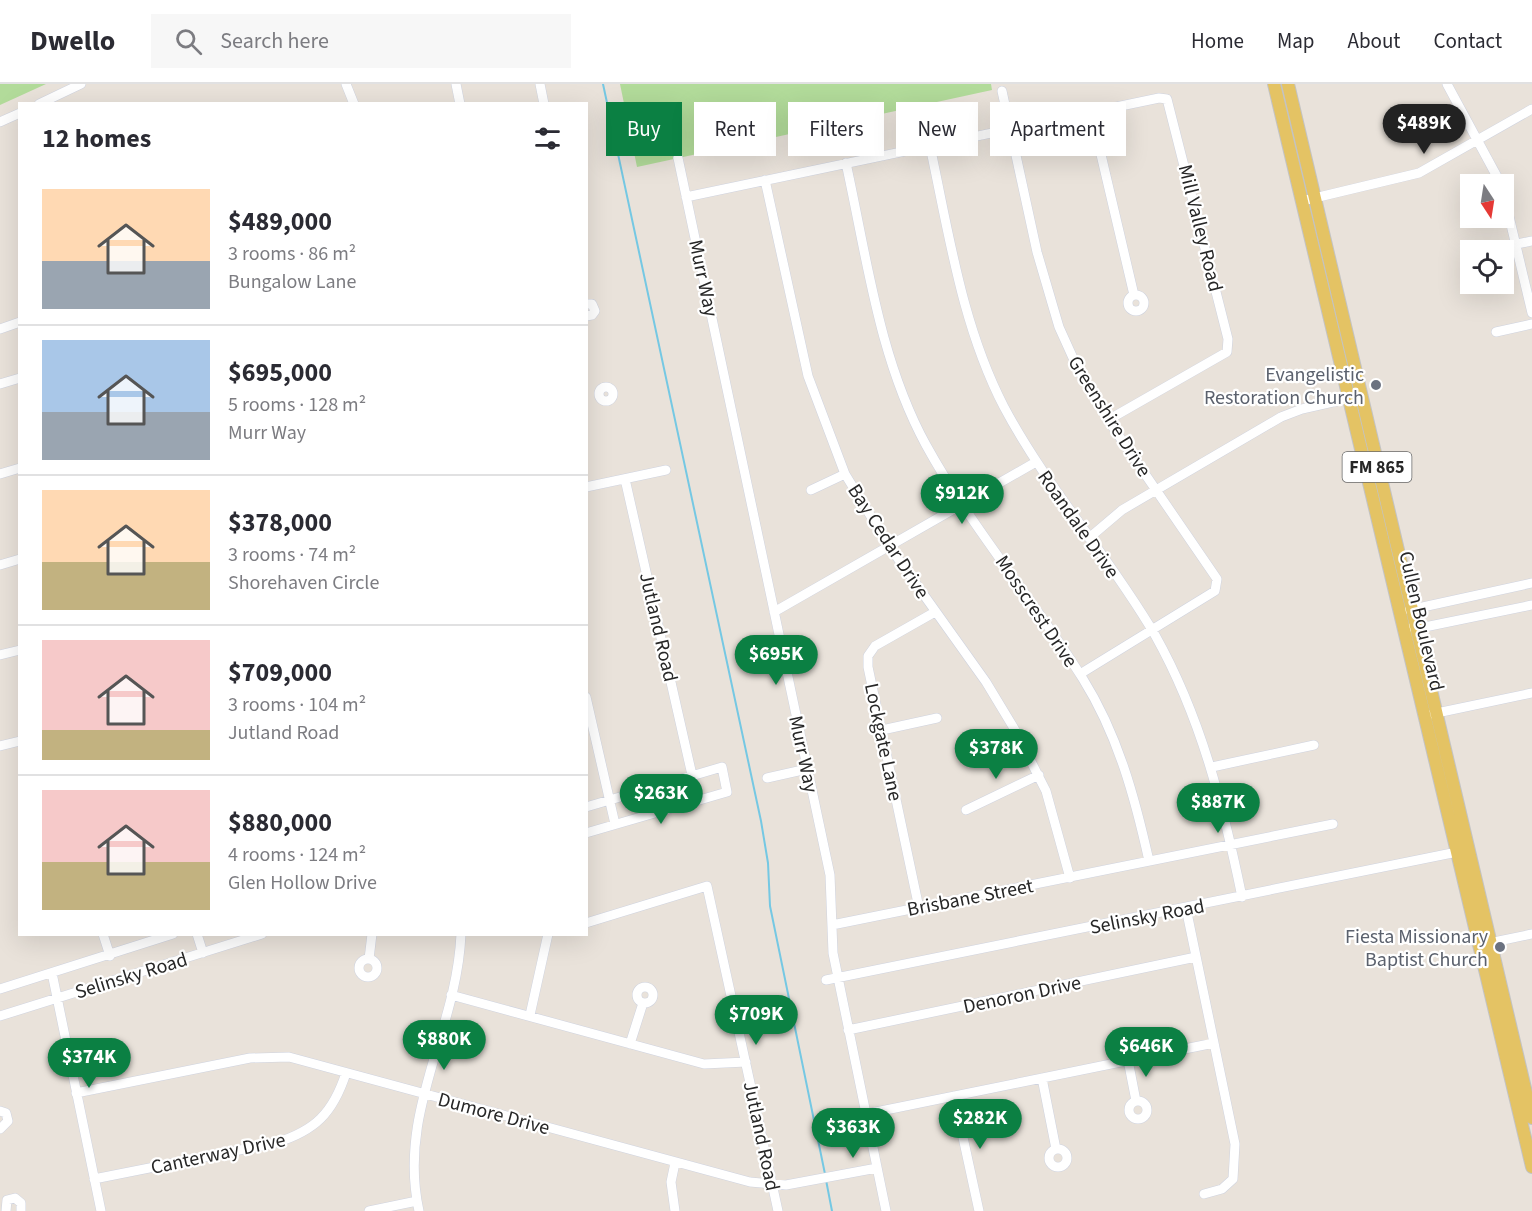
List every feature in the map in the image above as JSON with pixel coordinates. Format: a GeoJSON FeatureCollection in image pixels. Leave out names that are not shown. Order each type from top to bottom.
{"type":"FeatureCollection","features":[{"type":"Feature","properties":{"kind":"main road","name":"Cullen Boulevard"},"geometry":{"type":"LineString","coordinates":[[1274,84],[1308,200],[1356,397],[1378,496],[1401,620],[1430,714]]}},
{"type":"Feature","properties":{"kind":"main road","name":"Cullen Boulevard"},"geometry":{"type":"LineString","coordinates":[[1288,84],[1308,200]]}},
{"type":"Feature","properties":{"kind":"main road","name":"Cullen Boulevard"},"geometry":{"type":"LineString","coordinates":[[1378,496],[1415,629],[1430,714],[1523,1104],[1532,1167]]}},
{"type":"Feature","properties":{"kind":"main road","name":"Cullen Boulevard"},"geometry":{"type":"LineString","coordinates":[[1523,1104],[1532,1118]]}},
{"type":"Feature","properties":{"kind":"street"},"geometry":{"type":"LineString","coordinates":[[43,102],[81,84]]}},
{"type":"Feature","properties":{"kind":"street"},"geometry":{"type":"LineString","coordinates":[[346,84],[353,102]]}},
{"type":"Feature","properties":{"kind":"street"},"geometry":{"type":"LineString","coordinates":[[456,84],[460,102]]}},
{"type":"Feature","properties":{"kind":"street"},"geometry":{"type":"LineString","coordinates":[[540,84],[544,102]]}},
{"type":"Feature","properties":{"kind":"street"},"geometry":{"type":"LineString","coordinates":[[1447,84],[1496,174]]}},
{"type":"Feature","properties":{"kind":"street","name":"Greenshire Drive"},"geometry":{"type":"LineString","coordinates":[[1002,91],[1005,102]]}},
{"type":"Feature","properties":{"kind":"street","name":"Mill Valley Road"},"geometry":{"type":"LineString","coordinates":[[1108,420],[1227,352],[1228,339],[1172,108],[1167,99],[1126,106]]}},
{"type":"Feature","properties":{"kind":"street"},"geometry":{"type":"LineString","coordinates":[[1308,200],[1409,177],[1532,109]]}},
{"type":"Feature","properties":{"kind":"street"},"geometry":{"type":"LineString","coordinates":[[0,122],[18,113]]}},
{"type":"Feature","properties":{"kind":"street"},"geometry":{"type":"LineString","coordinates":[[686,197],[896,153]]}},
{"type":"Feature","properties":{"kind":"street","name":"Roandale Drive"},"geometry":{"type":"LineString","coordinates":[[932,156],[971,329],[1004,407],[1036,462],[1152,631],[1185,696],[1212,767],[1242,897]]}},
{"type":"Feature","properties":{"kind":"street","name":"Greenshire Drive"},"geometry":{"type":"LineString","coordinates":[[1017,156],[1037,252],[1059,327],[1078,369],[1108,420],[1217,579],[1218,586],[1215,591],[1152,631]]}},
{"type":"Feature","properties":{"kind":"street"},"geometry":{"type":"LineString","coordinates":[[1101,156],[1134,295]]}},
{"type":"Feature","properties":{"kind":"street","name":"Murr Way"},"geometry":{"type":"LineString","coordinates":[[678,158],[830,875],[832,925],[838,978],[886,1211]]}},
{"type":"Feature","properties":{"kind":"street","name":"Mosscrest Drive"},"geometry":{"type":"LineString","coordinates":[[846,163],[887,351],[908,407],[927,446],[963,503],[1080,674],[1118,750],[1134,797],[1149,861]]}},
{"type":"Feature","properties":{"kind":"street","name":"Bay Cedar Drive"},"geometry":{"type":"LineString","coordinates":[[765,180],[808,376],[845,474],[935,612],[987,682],[1039,775],[1054,813],[1070,878]]}},
{"type":"Feature","properties":{"kind":"street"},"geometry":{"type":"LineString","coordinates":[[1512,228],[1532,313]]}},
{"type":"Feature","properties":{"kind":"street"},"geometry":{"type":"LineString","coordinates":[[1516,244],[1532,241]]}},
{"type":"Feature","properties":{"kind":"street"},"geometry":{"type":"LineString","coordinates":[[588,304],[592,304],[595,311],[588,316]]}},
{"type":"Feature","properties":{"kind":"street"},"geometry":{"type":"LineString","coordinates":[[0,329],[18,323]]}},
{"type":"Feature","properties":{"kind":"street"},"geometry":{"type":"LineString","coordinates":[[1496,332],[1532,324]]}},
{"type":"Feature","properties":{"kind":"street"},"geometry":{"type":"LineString","coordinates":[[0,384],[18,379]]}},
{"type":"Feature","properties":{"kind":"street"},"geometry":{"type":"LineString","coordinates":[[588,398],[598,396]]}},
{"type":"Feature","properties":{"kind":"street"},"geometry":{"type":"LineString","coordinates":[[1089,538],[1122,510],[1155,489],[1281,417],[1356,397]]}},
{"type":"Feature","properties":{"kind":"street"},"geometry":{"type":"LineString","coordinates":[[729,455],[740,452]]}},
{"type":"Feature","properties":{"kind":"street"},"geometry":{"type":"LineString","coordinates":[[774,612],[1036,462]]}},
{"type":"Feature","properties":{"kind":"street"},"geometry":{"type":"LineString","coordinates":[[0,474],[18,469]]}},
{"type":"Feature","properties":{"kind":"street"},"geometry":{"type":"LineString","coordinates":[[588,487],[666,470]]}},
{"type":"Feature","properties":{"kind":"street"},"geometry":{"type":"LineString","coordinates":[[812,490],[845,474]]}},
{"type":"Feature","properties":{"kind":"street","name":"Jutland Road"},"geometry":{"type":"LineString","coordinates":[[626,479],[692,775]]}},
{"type":"Feature","properties":{"kind":"street"},"geometry":{"type":"LineString","coordinates":[[0,565],[18,560]]}},
{"type":"Feature","properties":{"kind":"street"},"geometry":{"type":"LineString","coordinates":[[1532,583],[1410,608],[1401,620],[1415,629],[1532,605]]}},
{"type":"Feature","properties":{"kind":"street","name":"Lockgate Lane"},"geometry":{"type":"LineString","coordinates":[[919,908],[868,666],[868,656],[875,646],[935,612]]}},
{"type":"Feature","properties":{"kind":"street"},"geometry":{"type":"LineString","coordinates":[[1080,674],[1152,631]]}},
{"type":"Feature","properties":{"kind":"street"},"geometry":{"type":"LineString","coordinates":[[0,656],[18,651]]}},
{"type":"Feature","properties":{"kind":"street"},"geometry":{"type":"LineString","coordinates":[[1430,714],[1532,694]]}},
{"type":"Feature","properties":{"kind":"street"},"geometry":{"type":"LineString","coordinates":[[588,706],[615,824]]}},
{"type":"Feature","properties":{"kind":"street"},"geometry":{"type":"LineString","coordinates":[[882,730],[937,717]]}},
{"type":"Feature","properties":{"kind":"street"},"geometry":{"type":"LineString","coordinates":[[0,746],[18,742]]}},
{"type":"Feature","properties":{"kind":"street"},"geometry":{"type":"LineString","coordinates":[[1212,767],[1314,745]]}},
{"type":"Feature","properties":{"kind":"street"},"geometry":{"type":"LineString","coordinates":[[588,806],[722,767],[727,792],[588,832]]}},
{"type":"Feature","properties":{"kind":"street"},"geometry":{"type":"LineString","coordinates":[[768,778],[807,769]]}},
{"type":"Feature","properties":{"kind":"street"},"geometry":{"type":"LineString","coordinates":[[966,810],[1039,775]]}},
{"type":"Feature","properties":{"kind":"street","name":"Brisbane Street"},"geometry":{"type":"LineString","coordinates":[[832,925],[1333,824]]}},
{"type":"Feature","properties":{"kind":"street","name":"Selinsky Road"},"geometry":{"type":"LineString","coordinates":[[826,980],[1463,851]]}},
{"type":"Feature","properties":{"kind":"street","name":"Jutland Road"},"geometry":{"type":"LineString","coordinates":[[588,921],[707,886],[778,1211]]}},
{"type":"Feature","properties":{"kind":"street"},"geometry":{"type":"LineString","coordinates":[[1186,908],[1234,1136],[1233,1179],[1222,1189],[1204,1194]]}},
{"type":"Feature","properties":{"kind":"street"},"geometry":{"type":"LineString","coordinates":[[1485,944],[1532,934]]}},
{"type":"Feature","properties":{"kind":"street"},"geometry":{"type":"LineString","coordinates":[[104,936],[110,956]]}},
{"type":"Feature","properties":{"kind":"street","name":"Selinsky Road"},"geometry":{"type":"LineString","coordinates":[[0,989],[167,936]]}},
{"type":"Feature","properties":{"kind":"street"},"geometry":{"type":"LineString","coordinates":[[198,936],[203,953]]}},
{"type":"Feature","properties":{"kind":"street","name":"Selinsky Road"},"geometry":{"type":"LineString","coordinates":[[0,1016],[256,936]]}},
{"type":"Feature","properties":{"kind":"street"},"geometry":{"type":"LineString","coordinates":[[369,959],[372,936]]}},
{"type":"Feature","properties":{"kind":"street"},"geometry":{"type":"LineString","coordinates":[[369,1211],[418,1206],[412,1159],[414,1134],[459,962],[460,936]]}},
{"type":"Feature","properties":{"kind":"street"},"geometry":{"type":"LineString","coordinates":[[530,1016],[548,936]]}},
{"type":"Feature","properties":{"kind":"street","name":"Denoron Drive"},"geometry":{"type":"LineString","coordinates":[[848,1030],[1196,957]]}},
{"type":"Feature","properties":{"kind":"street"},"geometry":{"type":"LineString","coordinates":[[52,973],[101,1211]]}},
{"type":"Feature","properties":{"kind":"street"},"geometry":{"type":"LineString","coordinates":[[451,995],[704,1064],[746,1062]]}},
{"type":"Feature","properties":{"kind":"street"},"geometry":{"type":"LineString","coordinates":[[630,1044],[643,1003]]}},
{"type":"Feature","properties":{"kind":"street"},"geometry":{"type":"LineString","coordinates":[[866,1114],[1214,1042]]}},
{"type":"Feature","properties":{"kind":"street","name":"Dumore Drive"},"geometry":{"type":"LineString","coordinates":[[76,1093],[269,1056],[289,1057],[750,1182],[772,1185],[877,1168]]}},
{"type":"Feature","properties":{"kind":"street"},"geometry":{"type":"LineString","coordinates":[[1128,1060],[1136,1101]]}},
{"type":"Feature","properties":{"kind":"street","name":"Canterway Drive"},"geometry":{"type":"LineString","coordinates":[[94,1179],[275,1143],[299,1136],[327,1112],[339,1094],[346,1073]]}},
{"type":"Feature","properties":{"kind":"street"},"geometry":{"type":"LineString","coordinates":[[1041,1078],[1056,1149]]}},
{"type":"Feature","properties":{"kind":"street"},"geometry":{"type":"LineString","coordinates":[[954,1096],[978,1211],[983,1211]]}},
{"type":"Feature","properties":{"kind":"street"},"geometry":{"type":"LineString","coordinates":[[0,1111],[8,1119],[5,1126],[0,1129]]}},
{"type":"Feature","properties":{"kind":"street"},"geometry":{"type":"LineString","coordinates":[[675,1163],[671,1182],[675,1211]]}},
{"type":"Feature","properties":{"kind":"street"},"geometry":{"type":"LineString","coordinates":[[4,1210],[7,1200],[15,1198],[21,1203],[21,1211]]}},
{"type":"Feature","properties":{"kind":"green space"},"geometry":{"type":"Polygon","coordinates":[[[0,84],[46,84],[0,105],[0,84]]]}},
{"type":"Feature","properties":{"kind":"green space"},"geometry":{"type":"Polygon","coordinates":[[[620,84],[991,84],[992,90],[937,102],[896,102],[896,111],[884,113],[884,102],[788,102],[788,134],[776,137],[776,102],[694,102],[694,155],[637,167],[635,156],[682,156],[682,102],[624,102],[620,84]]]}},
{"type":"Feature","properties":{"kind":"waterway"},"geometry":{"type":"LineString","coordinates":[[603,84],[761,821],[768,863],[770,906],[825,1174]]}},
{"type":"Feature","properties":{"kind":"waterway"},"geometry":{"type":"LineString","coordinates":[[826,1180],[832,1211]]}},
{"type":"Feature","properties":{"kind":"place","name":"Evangelistic Restoration Church"},"geometry":{"type":"Point","coordinates":[1376,385]}},
{"type":"Feature","properties":{"kind":"place","name":"Fiesta Missionary Baptist Church"},"geometry":{"type":"Point","coordinates":[1500,947]}}]}
